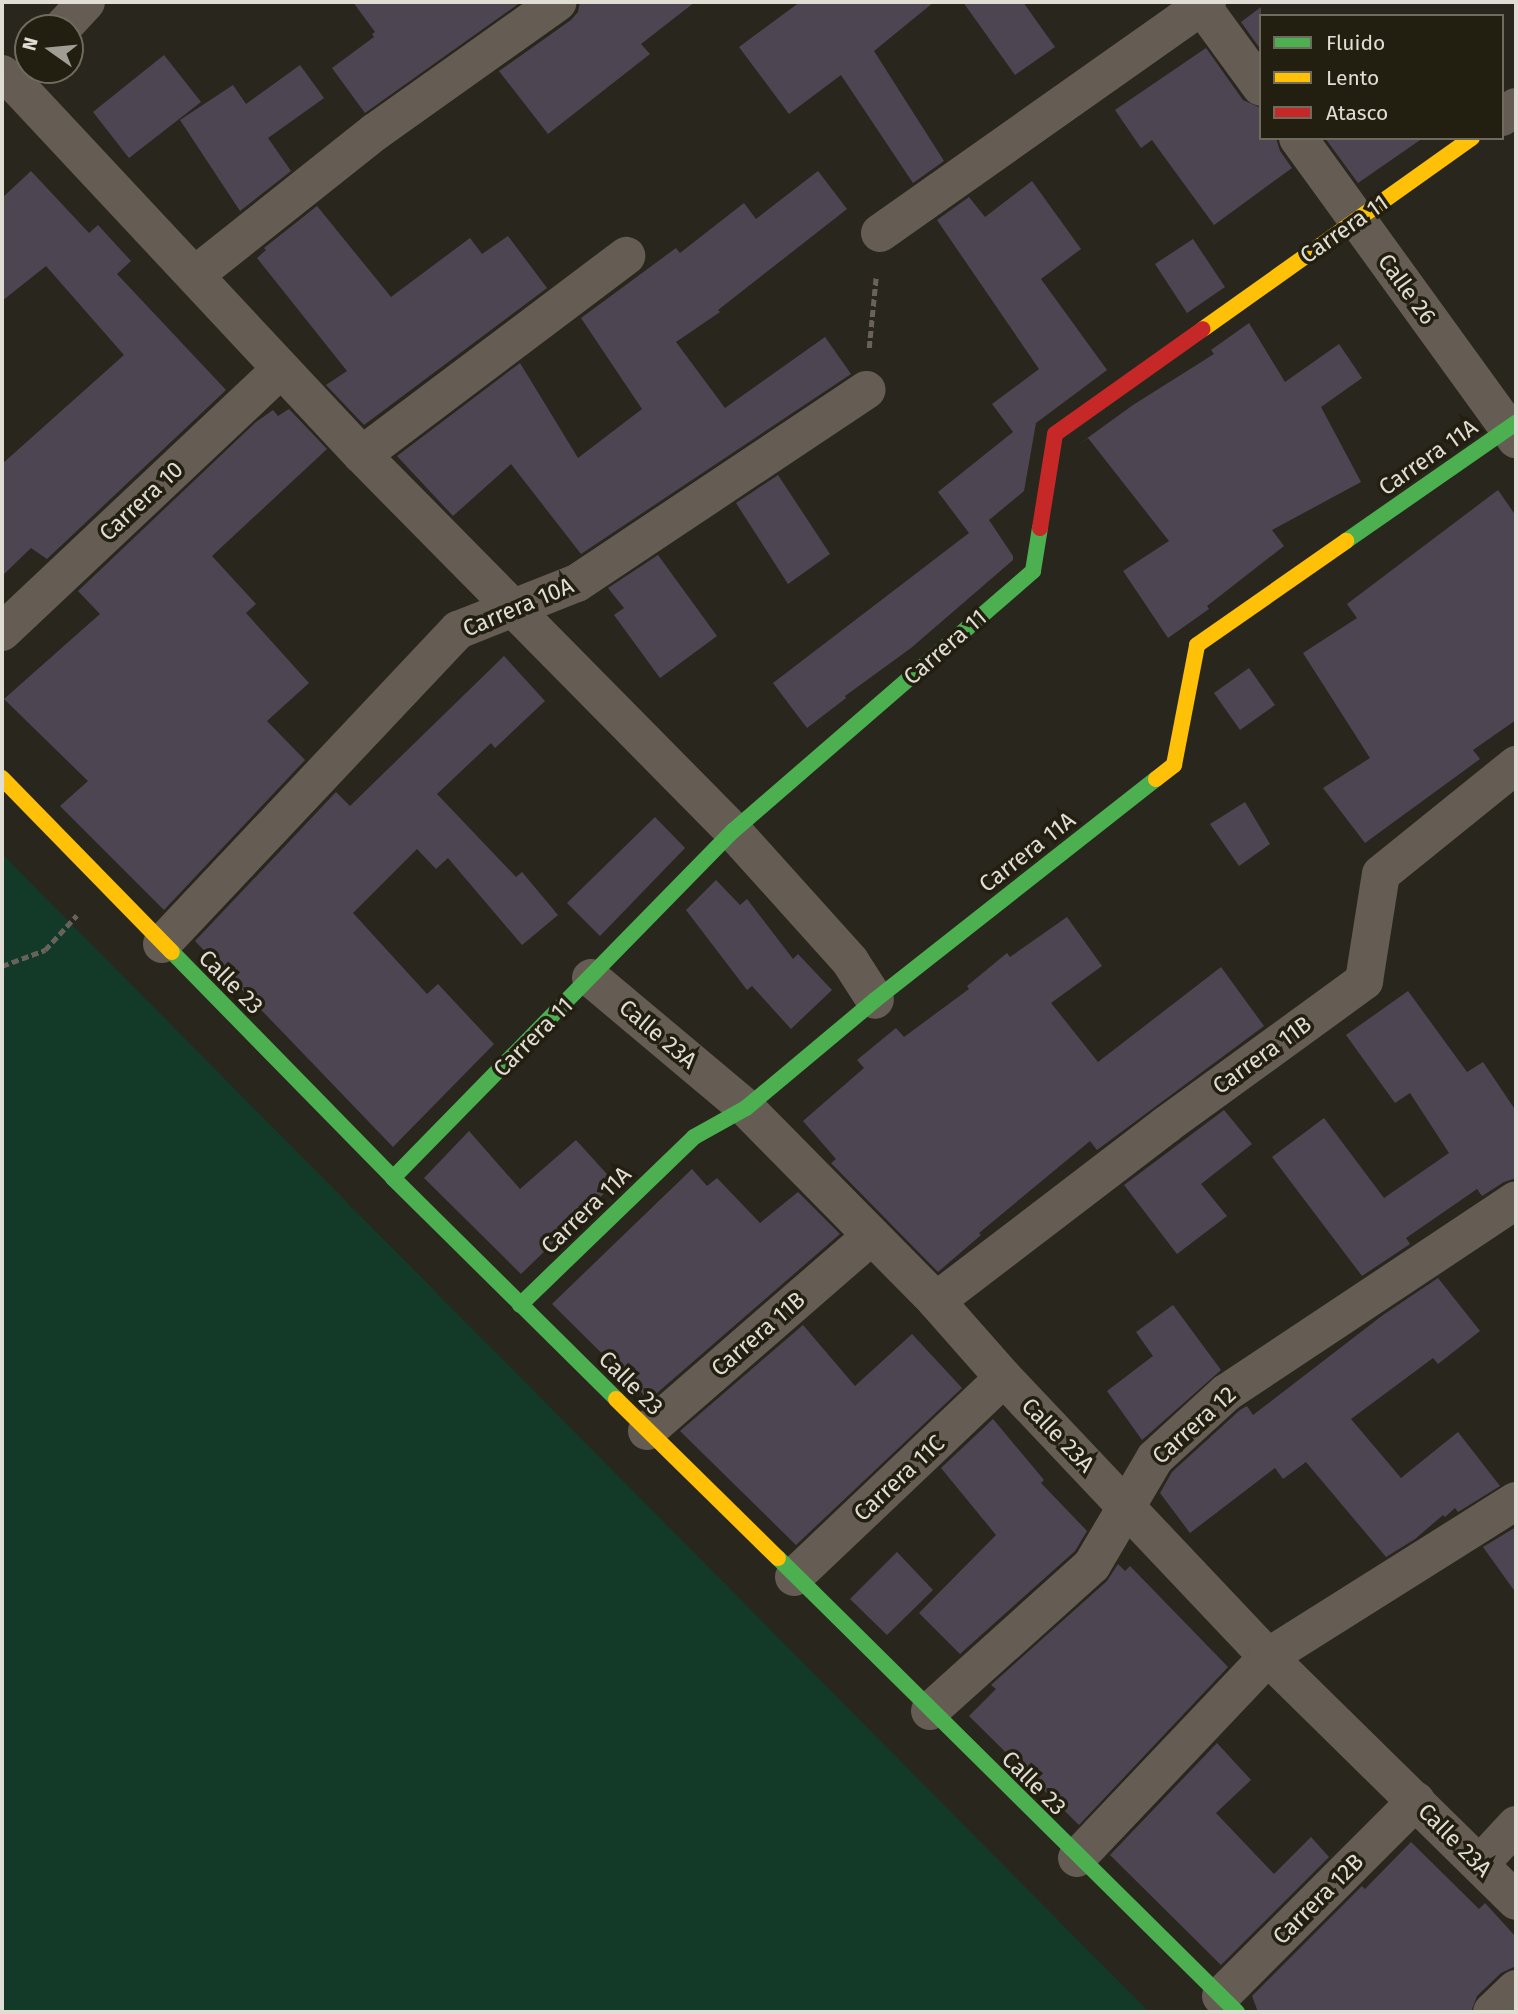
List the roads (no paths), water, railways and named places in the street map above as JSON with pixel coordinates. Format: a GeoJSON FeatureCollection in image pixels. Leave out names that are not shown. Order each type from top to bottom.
{"type":"FeatureCollection","features":[{"type":"Feature","properties":{"kind":"street"},"geometry":{"type":"LineString","coordinates":[[195,275],[375,132],[558,2]]}},
{"type":"Feature","properties":{"kind":"street"},"geometry":{"type":"LineString","coordinates":[[880,233],[1203,3],[1259,84]]}},
{"type":"Feature","properties":{"kind":"street"},"geometry":{"type":"LineString","coordinates":[[14,85],[195,275],[280,370],[733,831],[850,961],[876,1000]]}},
{"type":"Feature","properties":{"kind":"street","name":"Calle 26"},"geometry":{"type":"LineString","coordinates":[[1299,140],[1514,430]]}},
{"type":"Feature","properties":{"kind":"street","name":"Carrera 11"},"geometry":{"type":"LineString","coordinates":[[393,1178],[733,831],[1033,570],[1055,435],[1469,140]]}},
{"type":"Feature","properties":{"kind":"street"},"geometry":{"type":"LineString","coordinates":[[362,454],[626,256]]}},
{"type":"Feature","properties":{"kind":"street","name":"Carrera 10"},"geometry":{"type":"LineString","coordinates":[[2,632],[280,370]]}},
{"type":"Feature","properties":{"kind":"street","name":"Carrera 10A"},"geometry":{"type":"LineString","coordinates":[[162,944],[458,630],[513,606],[577,583],[866,390]]}},
{"type":"Feature","properties":{"kind":"street","name":"Carrera 11A"},"geometry":{"type":"LineString","coordinates":[[520,1304],[694,1137],[746,1108],[876,1000],[1174,765],[1196,645],[1514,430]]}},
{"type":"Feature","properties":{"kind":"street","name":"Carrera 11B"},"geometry":{"type":"LineString","coordinates":[[936,1301],[1166,1125],[1364,981],[1381,874],[1516,765]]}},
{"type":"Feature","properties":{"kind":"street","name":"Calle 23"},"geometry":{"type":"LineString","coordinates":[[2,779],[393,1178],[1077,1858],[1229,2004]]}},
{"type":"Feature","properties":{"kind":"street","name":"Calle 23A"},"geometry":{"type":"LineString","coordinates":[[591,978],[746,1108],[870,1237],[936,1301],[1004,1378],[1268,1657],[1516,1901]]}},
{"type":"Feature","properties":{"kind":"street","name":"Carrera 12"},"geometry":{"type":"LineString","coordinates":[[930,1711],[1092,1565],[1155,1458],[1226,1393],[1516,1200]]}},
{"type":"Feature","properties":{"kind":"street","name":"Carrera 11B"},"geometry":{"type":"LineString","coordinates":[[647,1431],[870,1237]]}},
{"type":"Feature","properties":{"kind":"street","name":"Carrera 11C"},"geometry":{"type":"LineString","coordinates":[[794,1577],[1004,1378]]}},
{"type":"Feature","properties":{"kind":"street"},"geometry":{"type":"LineString","coordinates":[[1077,1858],[1268,1657],[1516,1501]]}},
{"type":"Feature","properties":{"kind":"street","name":"Carrera 12B"},"geometry":{"type":"LineString","coordinates":[[1229,2004],[1416,1801]]}},
{"type":"Feature","properties":{"kind":"street"},"geometry":{"type":"LineString","coordinates":[[1480,1864],[1516,1825]]}},
{"type":"Feature","properties":{"kind":"street"},"geometry":{"type":"LineString","coordinates":[[1492,2012],[1516,1989]]}}]}
